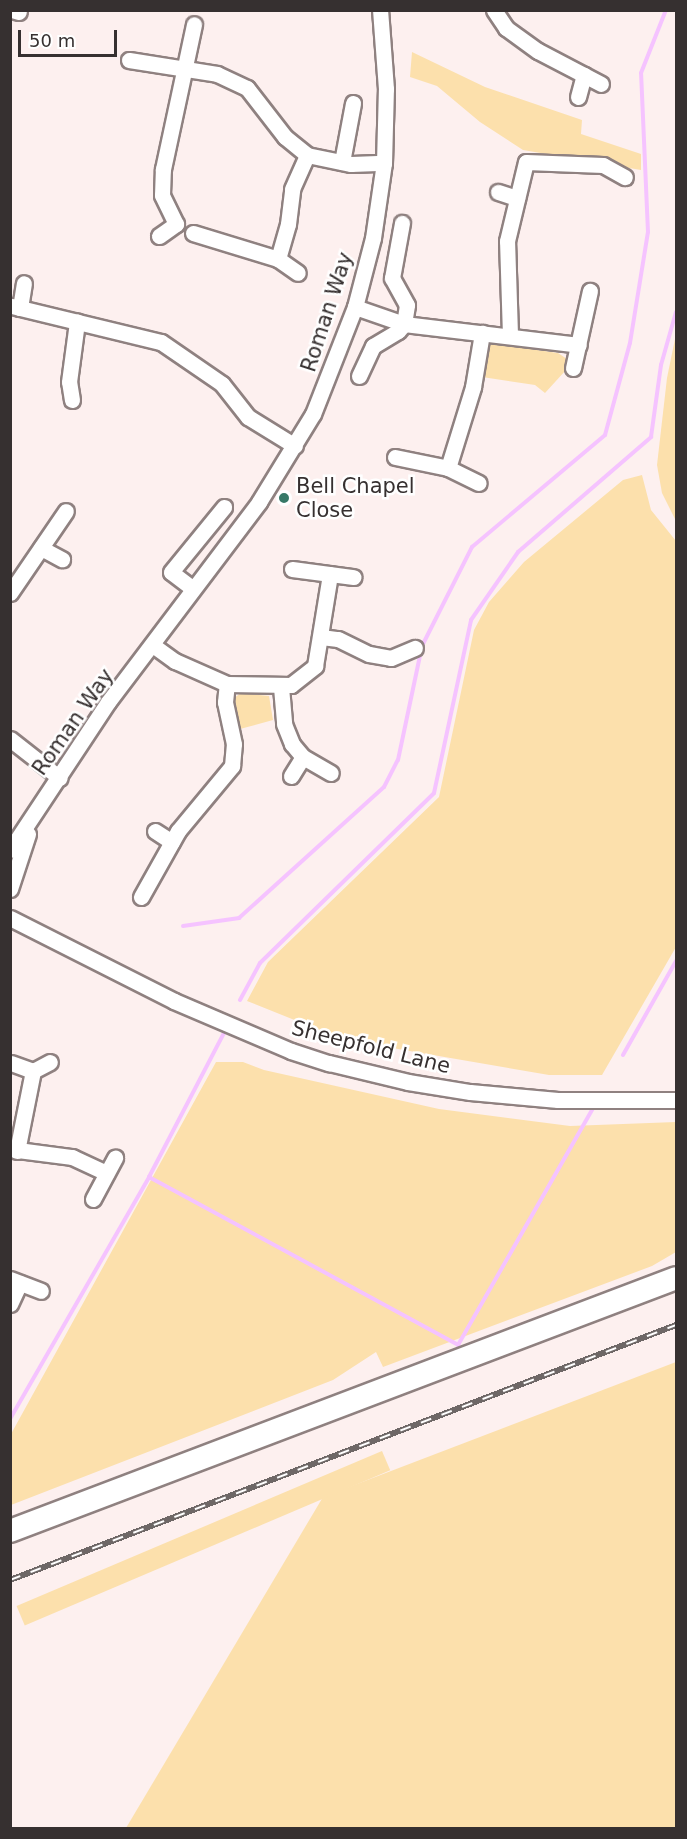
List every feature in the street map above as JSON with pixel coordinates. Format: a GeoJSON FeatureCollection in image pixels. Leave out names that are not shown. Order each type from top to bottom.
{"type":"FeatureCollection","features":[{"type":"Feature","properties":{"kind":"highway"},"geometry":{"type":"LineString","coordinates":[[10,1531],[676,1278]]}},
{"type":"Feature","properties":{"kind":"street","name":"Roman Way"},"geometry":{"type":"LineString","coordinates":[[10,850],[31,822],[108,702],[154,646],[192,588],[259,502],[313,414],[354,308],[373,238],[384,163],[386,89],[380,10]]}},
{"type":"Feature","properties":{"kind":"street"},"geometry":{"type":"LineString","coordinates":[[494,10],[506,28],[601,84]]}},
{"type":"Feature","properties":{"kind":"street"},"geometry":{"type":"LineString","coordinates":[[159,236],[176,224],[162,195],[163,169],[186,72],[194,24]]}},
{"type":"Feature","properties":{"kind":"street"},"geometry":{"type":"LineString","coordinates":[[129,60],[186,72],[217,74],[248,88],[285,137],[307,155],[342,162],[384,163]]}},
{"type":"Feature","properties":{"kind":"street"},"geometry":{"type":"LineString","coordinates":[[578,97],[584,75]]}},
{"type":"Feature","properties":{"kind":"street"},"geometry":{"type":"LineString","coordinates":[[342,162],[353,103]]}},
{"type":"Feature","properties":{"kind":"street"},"geometry":{"type":"LineString","coordinates":[[278,259],[288,224],[292,189],[307,155]]}},
{"type":"Feature","properties":{"kind":"street"},"geometry":{"type":"LineString","coordinates":[[510,335],[507,241],[526,162],[603,165],[625,177]]}},
{"type":"Feature","properties":{"kind":"street"},"geometry":{"type":"LineString","coordinates":[[498,192],[517,198]]}},
{"type":"Feature","properties":{"kind":"street"},"geometry":{"type":"LineString","coordinates":[[358,376],[373,346],[398,332],[404,324],[407,305],[392,278],[402,223]]}},
{"type":"Feature","properties":{"kind":"street"},"geometry":{"type":"LineString","coordinates":[[193,233],[278,259],[298,273]]}},
{"type":"Feature","properties":{"kind":"street"},"geometry":{"type":"LineString","coordinates":[[24,283],[15,307],[137,334],[182,354],[222,384],[248,417],[295,446]]}},
{"type":"Feature","properties":{"kind":"street"},"geometry":{"type":"LineString","coordinates":[[573,368],[590,291]]}},
{"type":"Feature","properties":{"kind":"street"},"geometry":{"type":"LineString","coordinates":[[354,308],[404,324],[579,345]]}},
{"type":"Feature","properties":{"kind":"street"},"geometry":{"type":"LineString","coordinates":[[72,399],[69,382],[77,322]]}},
{"type":"Feature","properties":{"kind":"street"},"geometry":{"type":"LineString","coordinates":[[448,468],[473,387],[482,333]]}},
{"type":"Feature","properties":{"kind":"street"},"geometry":{"type":"LineString","coordinates":[[395,457],[448,468],[479,483]]}},
{"type":"Feature","properties":{"kind":"street"},"geometry":{"type":"LineString","coordinates":[[192,588],[171,572],[224,507]]}},
{"type":"Feature","properties":{"kind":"street"},"geometry":{"type":"LineString","coordinates":[[10,593],[66,511]]}},
{"type":"Feature","properties":{"kind":"street"},"geometry":{"type":"LineString","coordinates":[[41,548],[62,559]]}},
{"type":"Feature","properties":{"kind":"street"},"geometry":{"type":"LineString","coordinates":[[292,569],[353,577]]}},
{"type":"Feature","properties":{"kind":"street"},"geometry":{"type":"LineString","coordinates":[[154,646],[176,661],[226,684],[281,687],[309,675],[315,666],[330,574]]}},
{"type":"Feature","properties":{"kind":"street"},"geometry":{"type":"LineString","coordinates":[[321,637],[338,639],[369,654],[391,658],[415,648]]}},
{"type":"Feature","properties":{"kind":"street"},"geometry":{"type":"LineString","coordinates":[[141,897],[172,842],[232,766],[234,744],[225,702],[226,684]]}},
{"type":"Feature","properties":{"kind":"street"},"geometry":{"type":"LineString","coordinates":[[281,687],[284,724],[292,744],[303,757],[331,773]]}},
{"type":"Feature","properties":{"kind":"street"},"geometry":{"type":"LineString","coordinates":[[10,739],[60,778]]}},
{"type":"Feature","properties":{"kind":"street"},"geometry":{"type":"LineString","coordinates":[[291,776],[303,757]]}},
{"type":"Feature","properties":{"kind":"street","name":"Roman Way"},"geometry":{"type":"LineString","coordinates":[[10,889],[31,822]]}},
{"type":"Feature","properties":{"kind":"street"},"geometry":{"type":"LineString","coordinates":[[155,831],[172,842]]}},
{"type":"Feature","properties":{"kind":"street","name":"Sheepfold Lane"},"geometry":{"type":"LineString","coordinates":[[10,918],[174,1001],[329,1063],[408,1082],[505,1096],[558,1101],[676,1100]]}},
{"type":"Feature","properties":{"kind":"street"},"geometry":{"type":"LineString","coordinates":[[11,1064],[33,1071],[50,1062]]}},
{"type":"Feature","properties":{"kind":"street"},"geometry":{"type":"LineString","coordinates":[[33,1071],[14,1150],[72,1157],[107,1173]]}},
{"type":"Feature","properties":{"kind":"street"},"geometry":{"type":"LineString","coordinates":[[93,1199],[115,1158]]}},
{"type":"Feature","properties":{"kind":"street"},"geometry":{"type":"LineString","coordinates":[[10,1304],[15,1281],[41,1291]]}},
{"type":"Feature","properties":{"kind":"shaded area"},"geometry":{"type":"Polygon","coordinates":[[[412,52],[485,87],[582,120],[581,134],[641,154],[641,170],[523,150],[480,122],[437,86],[410,77],[412,52]]]}},
{"type":"Feature","properties":{"kind":"shaded area"},"geometry":{"type":"Polygon","coordinates":[[[676,334],[676,521],[662,493],[657,465],[667,378],[676,334]]]}},
{"type":"Feature","properties":{"kind":"shaded area"},"geometry":{"type":"Polygon","coordinates":[[[490,345],[558,353],[567,359],[566,370],[545,393],[535,385],[482,377],[484,358],[490,345]]]}},
{"type":"Feature","properties":{"kind":"shaded area"},"geometry":{"type":"Polygon","coordinates":[[[642,475],[651,510],[676,541],[676,947],[602,1075],[549,1075],[398,1049],[322,1031],[247,1001],[268,962],[439,797],[474,630],[489,602],[524,562],[623,480],[642,475]]]}},
{"type":"Feature","properties":{"kind":"shaded area"},"geometry":{"type":"Polygon","coordinates":[[[241,693],[269,696],[273,720],[240,729],[234,698],[241,693]]]}},
{"type":"Feature","properties":{"kind":"shaded area"},"geometry":{"type":"Polygon","coordinates":[[[216,1062],[243,1062],[264,1070],[439,1109],[570,1126],[676,1122],[676,1252],[652,1266],[383,1367],[376,1352],[333,1380],[11,1505],[11,1434],[216,1062]]]}},
{"type":"Feature","properties":{"kind":"shaded area"},"geometry":{"type":"Polygon","coordinates":[[[676,1362],[676,1828],[126,1828],[323,1497],[676,1362]]]}},
{"type":"Feature","properties":{"kind":"shaded area"},"geometry":{"type":"Polygon","coordinates":[[[382,1451],[390,1470],[25,1625],[17,1606],[382,1451]]]}},
{"type":"Feature","properties":{"kind":"waterway"},"geometry":{"type":"LineString","coordinates":[[183,926],[239,918],[384,787],[398,760],[422,646],[472,547],[605,435],[630,343],[648,232],[641,73],[666,10]]}},
{"type":"Feature","properties":{"kind":"waterway"},"geometry":{"type":"LineString","coordinates":[[240,1000],[260,963],[434,793],[471,620],[518,552],[651,437],[661,365],[676,312]]}},
{"type":"Feature","properties":{"kind":"waterway"},"geometry":{"type":"LineString","coordinates":[[623,1055],[676,961]]}},
{"type":"Feature","properties":{"kind":"waterway"},"geometry":{"type":"LineString","coordinates":[[10,1419],[149,1177],[226,1029]]}},
{"type":"Feature","properties":{"kind":"waterway"},"geometry":{"type":"LineString","coordinates":[[149,1177],[458,1345],[592,1110]]}},
{"type":"Feature","properties":{"kind":"railway"},"geometry":{"type":"LineString","coordinates":[[10,1580],[676,1325]]}},
{"type":"Feature","properties":{"kind":"place","name":"Bell Chapel Close"},"geometry":{"type":"Point","coordinates":[284,498]}}]}
